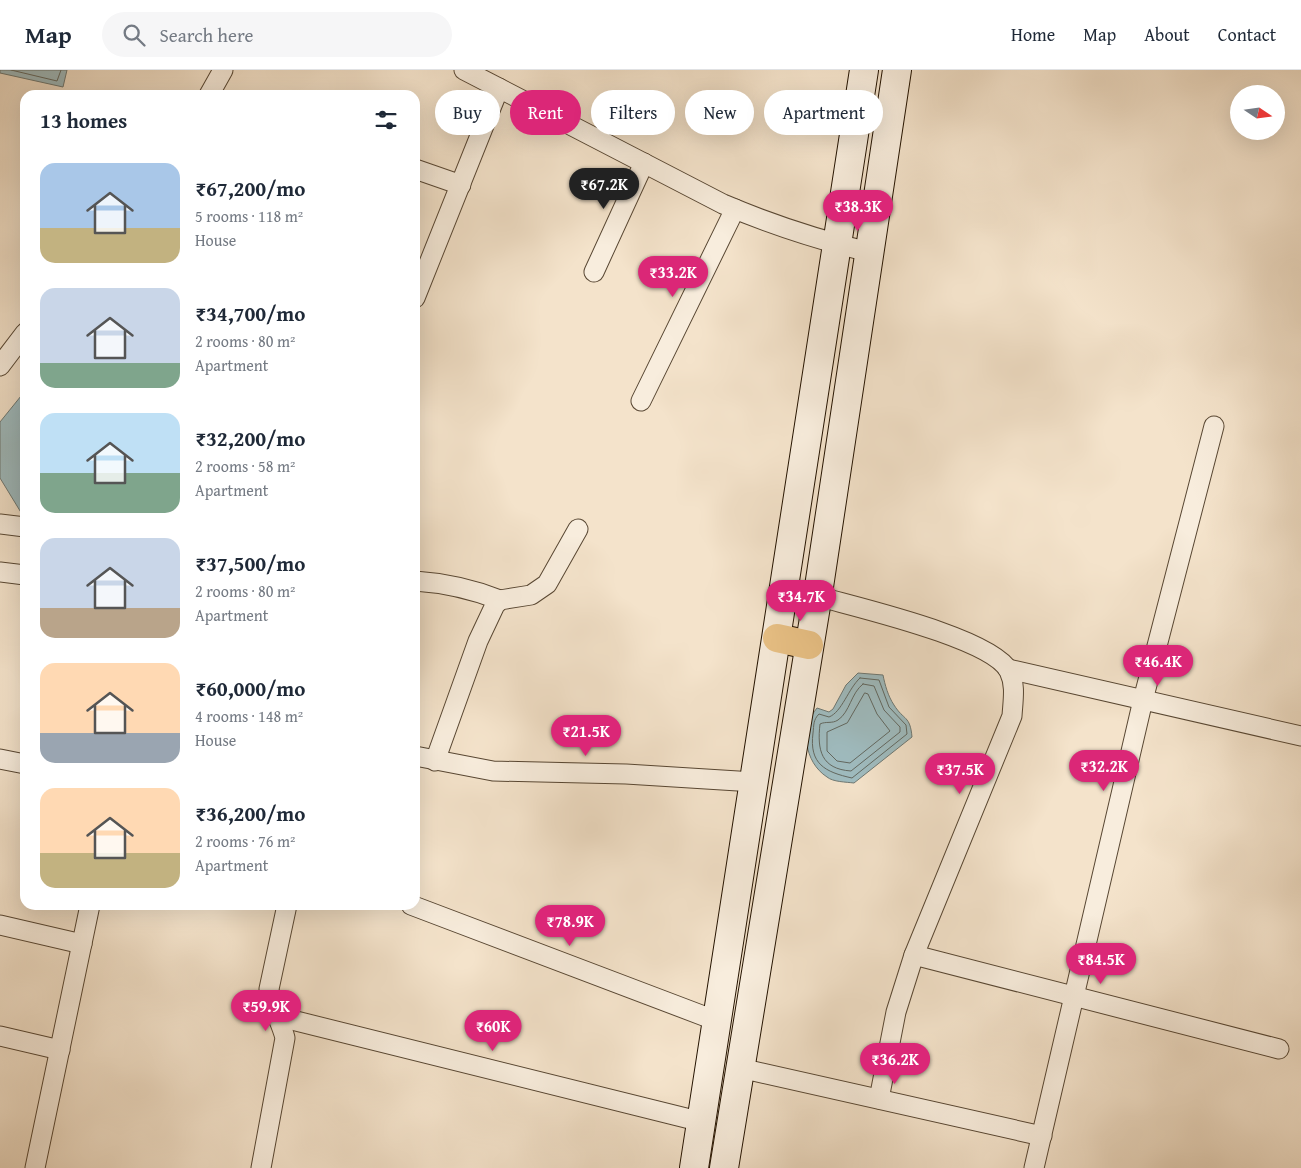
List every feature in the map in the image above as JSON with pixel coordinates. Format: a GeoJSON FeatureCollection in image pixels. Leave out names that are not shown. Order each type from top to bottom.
{"type":"FeatureCollection","features":[{"type":"Feature","properties":{"kind":"highway"},"geometry":{"type":"LineString","coordinates":[[777,638],[809,645]]}},
{"type":"Feature","properties":{"kind":"main road"},"geometry":{"type":"LineString","coordinates":[[694,1168],[864,70]]}},
{"type":"Feature","properties":{"kind":"main road"},"geometry":{"type":"LineString","coordinates":[[724,1168],[817,596],[897,70]]}},
{"type":"Feature","properties":{"kind":"street"},"geometry":{"type":"LineString","coordinates":[[212,90],[223,70]]}},
{"type":"Feature","properties":{"kind":"street"},"geometry":{"type":"LineString","coordinates":[[464,70],[735,209],[763,221],[838,245],[870,252]]}},
{"type":"Feature","properties":{"kind":"street"},"geometry":{"type":"LineString","coordinates":[[420,286],[499,88]]}},
{"type":"Feature","properties":{"kind":"street"},"geometry":{"type":"LineString","coordinates":[[594,272],[644,163]]}},
{"type":"Feature","properties":{"kind":"street"},"geometry":{"type":"LineString","coordinates":[[420,171],[461,185]]}},
{"type":"Feature","properties":{"kind":"street"},"geometry":{"type":"LineString","coordinates":[[641,401],[735,209]]}},
{"type":"Feature","properties":{"kind":"street"},"geometry":{"type":"LineString","coordinates":[[0,366],[20,340]]}},
{"type":"Feature","properties":{"kind":"street"},"geometry":{"type":"LineString","coordinates":[[1034,1168],[1142,700],[1214,426]]}},
{"type":"Feature","properties":{"kind":"street"},"geometry":{"type":"LineString","coordinates":[[0,524],[20,526]]}},
{"type":"Feature","properties":{"kind":"street"},"geometry":{"type":"LineString","coordinates":[[420,581],[442,583],[475,590],[500,600],[531,595],[547,584],[578,529]]}},
{"type":"Feature","properties":{"kind":"street"},"geometry":{"type":"LineString","coordinates":[[0,572],[20,574]]}},
{"type":"Feature","properties":{"kind":"street"},"geometry":{"type":"LineString","coordinates":[[817,596],[965,641],[999,660],[1008,669],[1014,686],[1012,716],[914,955],[896,1012],[879,1099]]}},
{"type":"Feature","properties":{"kind":"street"},"geometry":{"type":"LineString","coordinates":[[435,761],[478,641],[495,605],[500,600]]}},
{"type":"Feature","properties":{"kind":"street"},"geometry":{"type":"LineString","coordinates":[[1008,669],[1301,736]]}},
{"type":"Feature","properties":{"kind":"street"},"geometry":{"type":"LineString","coordinates":[[420,757],[493,771],[626,774],[754,782]]}},
{"type":"Feature","properties":{"kind":"street"},"geometry":{"type":"LineString","coordinates":[[0,759],[20,763]]}},
{"type":"Feature","properties":{"kind":"street"},"geometry":{"type":"LineString","coordinates":[[420,908],[718,1021]]}},
{"type":"Feature","properties":{"kind":"street"},"geometry":{"type":"LineString","coordinates":[[35,1168],[89,910]]}},
{"type":"Feature","properties":{"kind":"street"},"geometry":{"type":"LineString","coordinates":[[261,1168],[285,1038],[282,1026],[271,1002],[270,977],[286,910]]}},
{"type":"Feature","properties":{"kind":"street"},"geometry":{"type":"LineString","coordinates":[[0,925],[82,944]]}},
{"type":"Feature","properties":{"kind":"street"},"geometry":{"type":"LineString","coordinates":[[914,955],[1278,1049]]}},
{"type":"Feature","properties":{"kind":"street"},"geometry":{"type":"LineString","coordinates":[[276,1016],[702,1122]]}},
{"type":"Feature","properties":{"kind":"street"},"geometry":{"type":"LineString","coordinates":[[0,1036],[60,1050]]}},
{"type":"Feature","properties":{"kind":"street"},"geometry":{"type":"LineString","coordinates":[[740,1068],[1042,1136]]}},
{"type":"Feature","properties":{"kind":"water"},"geometry":{"type":"Polygon","coordinates":[[[0,70],[67,70],[63,87],[0,73],[0,70]]]}},
{"type":"Feature","properties":{"kind":"water"},"geometry":{"type":"Polygon","coordinates":[[[20,397],[20,511],[0,478],[0,422],[20,397]]]}},
{"type":"Feature","properties":{"kind":"water"},"geometry":{"type":"Polygon","coordinates":[[[858,673],[883,675],[890,698],[908,721],[912,737],[854,783],[840,782],[827,777],[813,763],[807,744],[808,725],[817,708],[829,712],[833,709],[846,685],[858,673]]]}}]}
